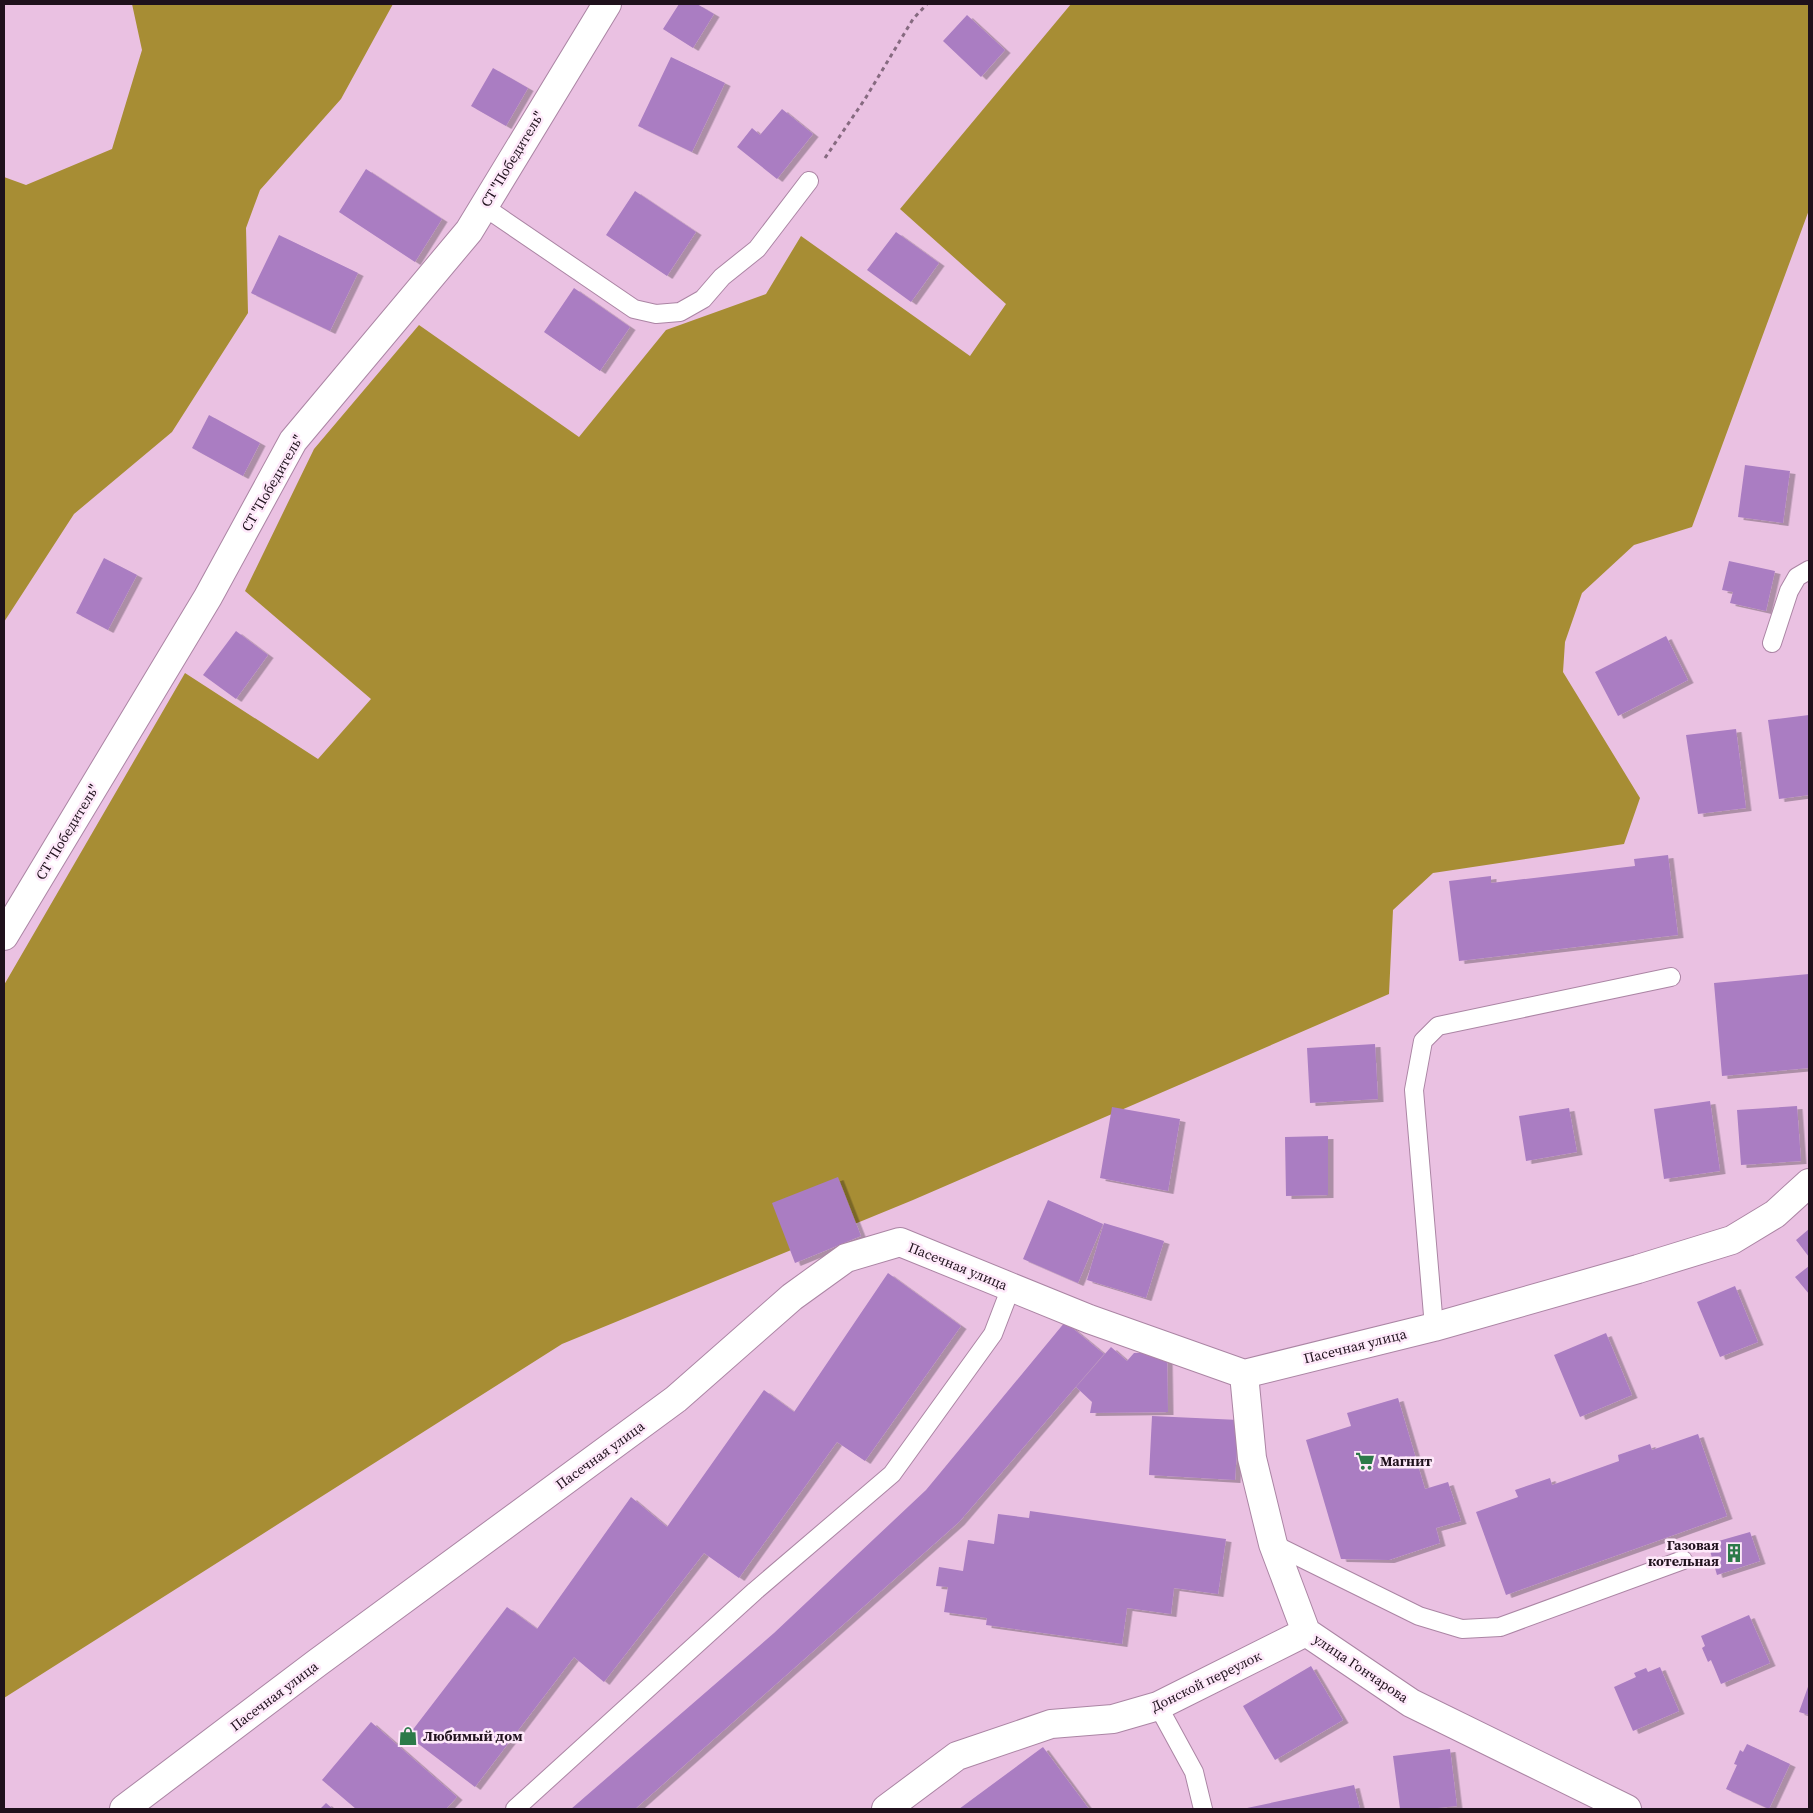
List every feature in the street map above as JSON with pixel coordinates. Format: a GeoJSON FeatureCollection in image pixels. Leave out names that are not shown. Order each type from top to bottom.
{"type":"FeatureCollection","features":[{"type":"Feature","properties":{"kind":"street","name":"СТ \"Победитель\""},"geometry":{"type":"LineString","coordinates":[[4,936],[208,598],[293,441],[468,231],[607,4]]}},
{"type":"Feature","properties":{"kind":"street","name":"Пасечная улица"},"geometry":{"type":"LineString","coordinates":[[124,1809],[317,1663],[676,1398],[792,1297],[846,1258],[900,1242],[1089,1319],[1244,1374],[1434,1327],[1732,1240],[1775,1214],[1809,1183]]}},
{"type":"Feature","properties":{"kind":"street","name":"улица Гончарова"},"geometry":{"type":"LineString","coordinates":[[1244,1374],[1252,1458],[1273,1544],[1306,1632],[1412,1703],[1627,1809]]}},
{"type":"Feature","properties":{"kind":"street","name":"Донской переулок"},"geometry":{"type":"LineString","coordinates":[[886,1809],[957,1756],[1051,1724],[1112,1719],[1158,1706],[1306,1632]]}},
{"type":"Feature","properties":{"kind":"lane"},"geometry":{"type":"LineString","coordinates":[[483,206],[634,309],[656,314],[680,312],[703,299],[722,277],[757,249],[809,181]]}},
{"type":"Feature","properties":{"kind":"lane"},"geometry":{"type":"LineString","coordinates":[[1772,643],[1789,591],[1797,577],[1809,570]]}},
{"type":"Feature","properties":{"kind":"lane"},"geometry":{"type":"LineString","coordinates":[[1434,1327],[1414,1090],[1423,1041],[1438,1026],[1671,977]]}},
{"type":"Feature","properties":{"kind":"lane"},"geometry":{"type":"LineString","coordinates":[[514,1809],[755,1591],[892,1474],[993,1334],[1011,1287]]}},
{"type":"Feature","properties":{"kind":"lane"},"geometry":{"type":"LineString","coordinates":[[1273,1544],[1419,1616],[1462,1629],[1500,1627],[1683,1560]]}},
{"type":"Feature","properties":{"kind":"lane"},"geometry":{"type":"LineString","coordinates":[[1158,1706],[1194,1772],[1203,1809]]}},
{"type":"Feature","properties":{"kind":"path"},"geometry":{"type":"LineString","coordinates":[[809,181],[865,99],[912,19],[927,4]]}},
{"type":"Feature","properties":{"kind":"shaded area"},"geometry":{"type":"Polygon","coordinates":[[[132,4],[393,4],[341,99],[260,190],[246,228],[248,313],[172,432],[74,514],[4,622],[4,177],[26,185],[112,149],[142,50],[132,4]]]}},
{"type":"Feature","properties":{"kind":"shaded area"},"geometry":{"type":"Polygon","coordinates":[[[1071,4],[1809,4],[1809,210],[1692,527],[1634,545],[1582,593],[1565,642],[1563,672],[1640,798],[1624,844],[1433,873],[1393,910],[1389,994],[913,1200],[562,1344],[4,1698],[4,985],[185,673],[318,759],[371,699],[245,591],[314,449],[419,325],[579,437],[666,330],[766,294],[801,236],[970,356],[1006,304],[900,209],[1071,4]]]}},
{"type":"Feature","properties":{"kind":"building"},"geometry":{"type":"Polygon","coordinates":[[[679,4],[697,4],[714,14],[693,48],[663,29],[679,4]]]}},
{"type":"Feature","properties":{"kind":"building"},"geometry":{"type":"Polygon","coordinates":[[[967,15],[1005,50],[981,77],[943,41],[967,15]]]}},
{"type":"Feature","properties":{"kind":"building"},"geometry":{"type":"Polygon","coordinates":[[[671,57],[725,83],[692,152],[638,126],[671,57]]]}},
{"type":"Feature","properties":{"kind":"building"},"geometry":{"type":"Polygon","coordinates":[[[493,68],[528,88],[506,126],[471,106],[493,68]]]}},
{"type":"Feature","properties":{"kind":"building"},"geometry":{"type":"Polygon","coordinates":[[[782,109],[813,134],[777,179],[737,147],[752,128],[760,135],[782,109]]]}},
{"type":"Feature","properties":{"kind":"building"},"geometry":{"type":"Polygon","coordinates":[[[366,169],[442,219],[415,262],[339,212],[366,169]]]}},
{"type":"Feature","properties":{"kind":"building"},"geometry":{"type":"Polygon","coordinates":[[[635,191],[696,232],[667,276],[606,235],[635,191]]]}},
{"type":"Feature","properties":{"kind":"building"},"geometry":{"type":"Polygon","coordinates":[[[896,232],[939,263],[911,302],[867,270],[896,232]]]}},
{"type":"Feature","properties":{"kind":"building"},"geometry":{"type":"Polygon","coordinates":[[[279,235],[358,273],[330,331],[251,293],[279,235]]]}},
{"type":"Feature","properties":{"kind":"building"},"geometry":{"type":"Polygon","coordinates":[[[574,288],[630,327],[600,371],[544,332],[574,288]]]}},
{"type":"Feature","properties":{"kind":"building"},"geometry":{"type":"Polygon","coordinates":[[[209,415],[260,443],[243,476],[192,448],[209,415]]]}},
{"type":"Feature","properties":{"kind":"building"},"geometry":{"type":"Polygon","coordinates":[[[1745,465],[1790,471],[1783,523],[1738,517],[1745,465]]]}},
{"type":"Feature","properties":{"kind":"building"},"geometry":{"type":"Polygon","coordinates":[[[104,558],[137,575],[108,630],[76,613],[104,558]]]}},
{"type":"Feature","properties":{"kind":"building"},"geometry":{"type":"Polygon","coordinates":[[[1729,561],[1775,571],[1766,611],[1730,603],[1733,592],[1722,590],[1729,561]]]}},
{"type":"Feature","properties":{"kind":"building"},"geometry":{"type":"Polygon","coordinates":[[[236,631],[268,655],[236,699],[203,675],[236,631]]]}},
{"type":"Feature","properties":{"kind":"building"},"geometry":{"type":"Polygon","coordinates":[[[1666,636],[1688,680],[1618,716],[1595,672],[1666,636]]]}},
{"type":"Feature","properties":{"kind":"building"},"geometry":{"type":"Polygon","coordinates":[[[1809,715],[1809,795],[1779,799],[1768,720],[1809,715]]]}},
{"type":"Feature","properties":{"kind":"building"},"geometry":{"type":"Polygon","coordinates":[[[1736,729],[1746,808],[1698,814],[1686,735],[1736,729]]]}},
{"type":"Feature","properties":{"kind":"building"},"geometry":{"type":"Polygon","coordinates":[[[1668,855],[1678,935],[1459,961],[1449,881],[1491,876],[1491,883],[1635,866],[1634,859],[1668,855]]]}},
{"type":"Feature","properties":{"kind":"building"},"geometry":{"type":"Polygon","coordinates":[[[1809,974],[1809,1068],[1722,1076],[1714,983],[1809,974]]]}},
{"type":"Feature","properties":{"kind":"building"},"geometry":{"type":"Polygon","coordinates":[[[1375,1044],[1378,1099],[1310,1103],[1307,1048],[1375,1044]]]}},
{"type":"Feature","properties":{"kind":"building"},"geometry":{"type":"Polygon","coordinates":[[[1710,1101],[1720,1171],[1664,1179],[1654,1109],[1710,1101]]]}},
{"type":"Feature","properties":{"kind":"building"},"geometry":{"type":"Polygon","coordinates":[[[1797,1106],[1801,1161],[1741,1165],[1737,1110],[1797,1106]]]}},
{"type":"Feature","properties":{"kind":"building"},"geometry":{"type":"Polygon","coordinates":[[[1112,1107],[1180,1119],[1168,1191],[1100,1178],[1112,1107]]]}},
{"type":"Feature","properties":{"kind":"building"},"geometry":{"type":"Polygon","coordinates":[[[1569,1108],[1577,1152],[1526,1161],[1519,1116],[1569,1108]]]}},
{"type":"Feature","properties":{"kind":"building"},"geometry":{"type":"Polygon","coordinates":[[[1328,1136],[1328,1195],[1286,1196],[1285,1137],[1328,1136]]]}},
{"type":"Feature","properties":{"kind":"building"},"geometry":{"type":"Polygon","coordinates":[[[838,1177],[861,1236],[795,1263],[772,1203],[838,1177]]]}},
{"type":"Feature","properties":{"kind":"building"},"geometry":{"type":"Polygon","coordinates":[[[1048,1200],[1103,1224],[1078,1283],[1023,1259],[1048,1200]]]}},
{"type":"Feature","properties":{"kind":"building"},"geometry":{"type":"Polygon","coordinates":[[[1104,1223],[1164,1241],[1146,1298],[1087,1280],[1104,1223]]]}},
{"type":"Feature","properties":{"kind":"building"},"geometry":{"type":"Polygon","coordinates":[[[1809,1229],[1809,1257],[1796,1240],[1809,1229]]]}},
{"type":"Feature","properties":{"kind":"building"},"geometry":{"type":"Polygon","coordinates":[[[1809,1266],[1809,1294],[1795,1277],[1809,1266]]]}},
{"type":"Feature","properties":{"kind":"building"},"geometry":{"type":"Polygon","coordinates":[[[888,1273],[961,1326],[865,1461],[837,1442],[739,1578],[704,1553],[604,1682],[574,1657],[475,1787],[408,1736],[507,1607],[537,1629],[631,1497],[667,1527],[764,1390],[794,1412],[888,1273]]]}},
{"type":"Feature","properties":{"kind":"building"},"geometry":{"type":"Polygon","coordinates":[[[1735,1286],[1758,1342],[1720,1357],[1697,1302],[1735,1286]]]}},
{"type":"Feature","properties":{"kind":"building"},"geometry":{"type":"Polygon","coordinates":[[[1065,1322],[1104,1354],[959,1522],[635,1809],[571,1809],[774,1633],[926,1490],[1065,1322]]]}},
{"type":"Feature","properties":{"kind":"building"},"geometry":{"type":"Polygon","coordinates":[[[1606,1333],[1632,1395],[1580,1417],[1554,1355],[1606,1333]]]}},
{"type":"Feature","properties":{"kind":"building"},"geometry":{"type":"Polygon","coordinates":[[[1111,1347],[1127,1361],[1134,1353],[1167,1352],[1168,1412],[1090,1413],[1092,1402],[1076,1387],[1111,1347]]]}},
{"type":"Feature","properties":{"kind":"building","name":"Магнит"},"geometry":{"type":"Polygon","coordinates":[[[1398,1398],[1425,1489],[1448,1482],[1461,1521],[1436,1528],[1440,1543],[1389,1560],[1341,1559],[1306,1440],[1351,1426],[1347,1413],[1398,1398]]]}},
{"type":"Feature","properties":{"kind":"building"},"geometry":{"type":"Polygon","coordinates":[[[1152,1416],[1239,1420],[1235,1480],[1149,1475],[1152,1416]]]}},
{"type":"Feature","properties":{"kind":"building"},"geometry":{"type":"Polygon","coordinates":[[[1698,1434],[1727,1516],[1506,1595],[1476,1512],[1518,1497],[1515,1490],[1550,1478],[1552,1485],[1619,1461],[1618,1455],[1650,1444],[1652,1450],[1698,1434]]]}},
{"type":"Feature","properties":{"kind":"building"},"geometry":{"type":"Polygon","coordinates":[[[1030,1511],[1226,1539],[1218,1594],[1174,1588],[1171,1614],[1127,1608],[1122,1644],[986,1625],[987,1618],[944,1612],[948,1587],[936,1586],[939,1567],[963,1571],[968,1540],[994,1544],[998,1514],[1029,1518],[1030,1511]]]}},
{"type":"Feature","properties":{"kind":"building","name":"Газовая котельная"},"geometry":{"type":"Polygon","coordinates":[[[1750,1532],[1760,1561],[1717,1575],[1708,1544],[1750,1532]]]}},
{"type":"Feature","properties":{"kind":"building"},"geometry":{"type":"Polygon","coordinates":[[[1749,1615],[1770,1663],[1721,1684],[1711,1660],[1708,1662],[1702,1648],[1705,1646],[1701,1636],[1749,1615]]]}},
{"type":"Feature","properties":{"kind":"building"},"geometry":{"type":"Polygon","coordinates":[[[1311,1666],[1343,1720],[1275,1760],[1243,1706],[1311,1666]]]}},
{"type":"Feature","properties":{"kind":"building"},"geometry":{"type":"Polygon","coordinates":[[[1660,1667],[1679,1711],[1633,1731],[1614,1687],[1636,1677],[1634,1673],[1646,1668],[1648,1672],[1660,1667]]]}},
{"type":"Feature","properties":{"kind":"building"},"geometry":{"type":"Polygon","coordinates":[[[1809,1684],[1809,1715],[1799,1712],[1809,1684]]]}},
{"type":"Feature","properties":{"kind":"building"},"geometry":{"type":"Polygon","coordinates":[[[371,1722],[457,1797],[446,1809],[356,1809],[322,1780],[371,1722]]]}},
{"type":"Feature","properties":{"kind":"building"},"geometry":{"type":"Polygon","coordinates":[[[1747,1744],[1790,1764],[1769,1809],[1726,1789],[1737,1765],[1734,1764],[1740,1750],[1743,1752],[1747,1744]]]}},
{"type":"Feature","properties":{"kind":"building"},"geometry":{"type":"Polygon","coordinates":[[[1043,1747],[1089,1809],[959,1809],[1043,1747]]]}},
{"type":"Feature","properties":{"kind":"building"},"geometry":{"type":"Polygon","coordinates":[[[1450,1749],[1457,1806],[1400,1809],[1393,1756],[1450,1749]]]}},
{"type":"Feature","properties":{"kind":"building"},"geometry":{"type":"Polygon","coordinates":[[[1354,1785],[1360,1809],[1247,1809],[1247,1808],[1354,1785]]]}},
{"type":"Feature","properties":{"kind":"building"},"geometry":{"type":"Polygon","coordinates":[[[326,1803],[333,1809],[320,1809],[326,1803]]]}},
{"type":"Feature","properties":{"kind":"place","name":"Магнит"},"geometry":{"type":"Point","coordinates":[1365,1461]}},
{"type":"Feature","properties":{"kind":"place","name":"Газовая котельная"},"geometry":{"type":"Point","coordinates":[1734,1553]}},
{"type":"Feature","properties":{"kind":"place","name":"Любимый дом"},"geometry":{"type":"Point","coordinates":[408,1736]}}]}
